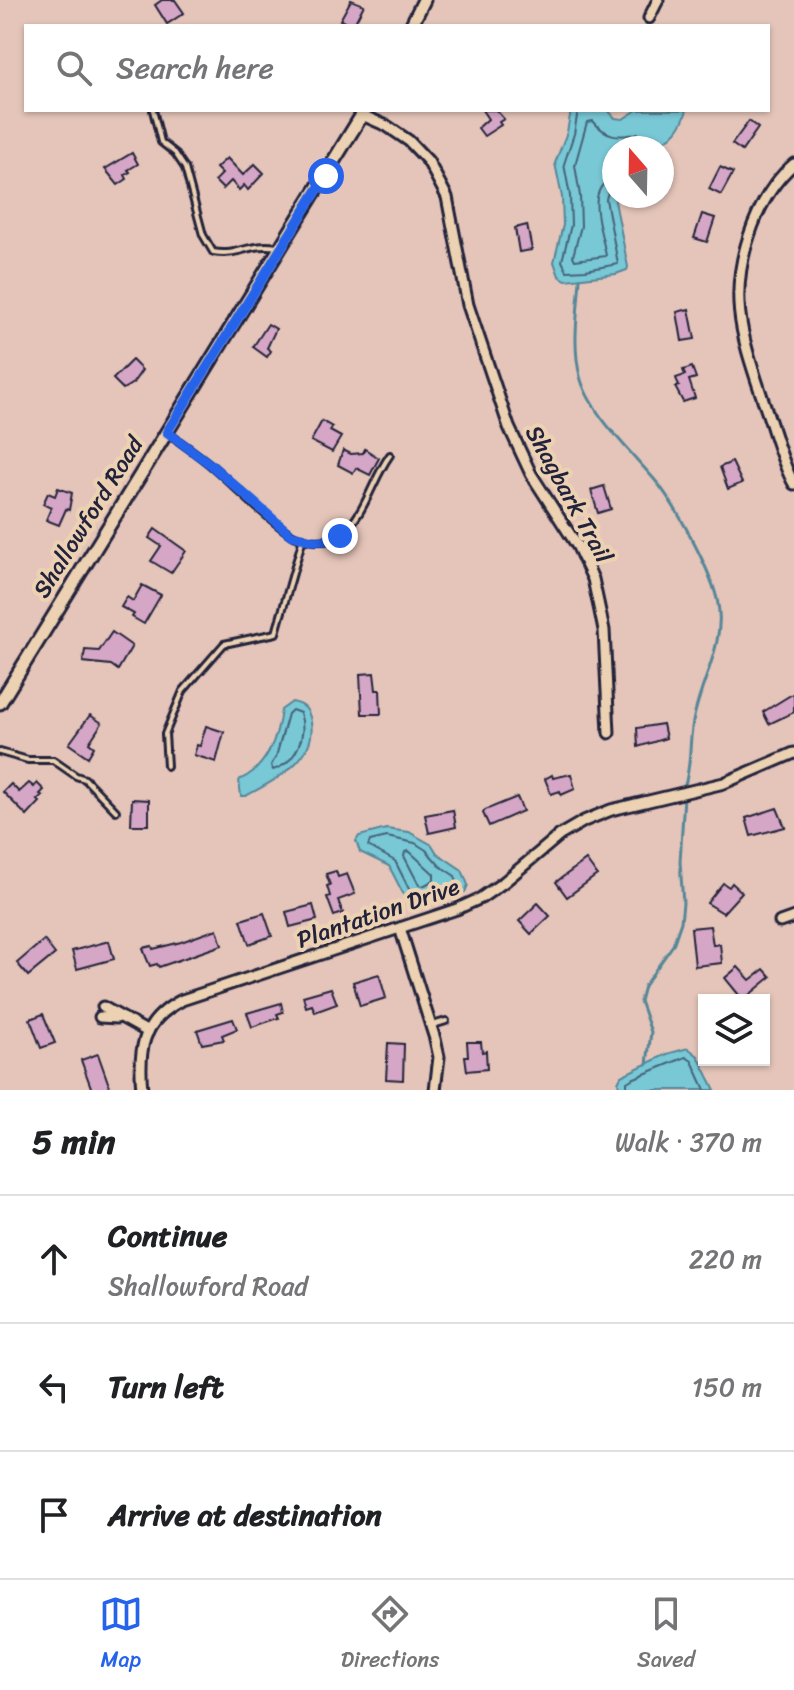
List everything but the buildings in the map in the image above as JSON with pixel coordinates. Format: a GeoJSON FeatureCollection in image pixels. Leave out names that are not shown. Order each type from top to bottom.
{"type":"FeatureCollection","features":[{"type":"Feature","properties":{"kind":"street"},"geometry":{"type":"LineString","coordinates":[[412,24],[424,0]]}},
{"type":"Feature","properties":{"kind":"street"},"geometry":{"type":"LineString","coordinates":[[649,18],[658,0]]}},
{"type":"Feature","properties":{"kind":"street","name":"Shallowford Road"},"geometry":{"type":"LineString","coordinates":[[0,703],[364,112]]}},
{"type":"Feature","properties":{"kind":"street","name":"Shagbark Trail"},"geometry":{"type":"LineString","coordinates":[[364,112],[409,141],[428,161],[443,187],[451,212],[468,305],[509,427],[531,474],[578,547],[593,579],[604,630],[609,733]]}},
{"type":"Feature","properties":{"kind":"street"},"geometry":{"type":"LineString","coordinates":[[794,164],[774,185],[756,216],[739,272],[738,305],[747,350],[794,484]]}},
{"type":"Feature","properties":{"kind":"street","name":"Plantation Drive"},"geometry":{"type":"LineString","coordinates":[[148,1032],[162,1013],[182,1000],[457,909],[481,898],[560,835],[584,821],[611,810],[724,783],[794,753]]}},
{"type":"Feature","properties":{"kind":"street"},"geometry":{"type":"LineString","coordinates":[[780,922],[794,917]]}},
{"type":"Feature","properties":{"kind":"street"},"geometry":{"type":"LineString","coordinates":[[400,928],[439,1057],[435,1090]]}},
{"type":"Feature","properties":{"kind":"street"},"geometry":{"type":"LineString","coordinates":[[101,1012],[148,1032],[140,1064],[142,1090]]}},
{"type":"Feature","properties":{"kind":"lane"},"geometry":{"type":"LineString","coordinates":[[154,112],[161,142],[175,153],[185,168],[203,235],[213,252],[228,255],[263,244],[279,247]]}},
{"type":"Feature","properties":{"kind":"lane"},"geometry":{"type":"LineString","coordinates":[[167,432],[210,464],[291,535],[322,541],[340,536],[357,518],[377,473],[390,455]]}},
{"type":"Feature","properties":{"kind":"lane"},"geometry":{"type":"LineString","coordinates":[[167,766],[165,734],[183,691],[224,644],[236,639],[276,633],[303,538]]}},
{"type":"Feature","properties":{"kind":"lane"},"geometry":{"type":"LineString","coordinates":[[0,752],[28,760],[53,760],[85,779],[116,811]]}},
{"type":"Feature","properties":{"kind":"lane"},"geometry":{"type":"LineString","coordinates":[[431,1026],[446,1021]]}},
{"type":"Feature","properties":{"kind":"water"},"geometry":{"type":"Polygon","coordinates":[[[571,112],[610,112],[615,118],[623,119],[634,112],[686,112],[671,136],[602,136],[602,208],[616,208],[627,270],[566,280],[559,276],[554,262],[563,225],[562,197],[555,163],[571,112]]]}},
{"type":"Feature","properties":{"kind":"water"},"geometry":{"type":"Polygon","coordinates":[[[292,702],[304,706],[309,714],[312,732],[309,744],[302,756],[282,775],[241,796],[239,780],[263,760],[274,741],[281,710],[292,702]]]}},
{"type":"Feature","properties":{"kind":"water"},"geometry":{"type":"Polygon","coordinates":[[[386,829],[409,832],[432,845],[437,853],[462,870],[468,885],[465,892],[437,898],[417,908],[410,907],[389,866],[360,852],[356,841],[359,836],[386,829]]]}},
{"type":"Feature","properties":{"kind":"water"},"geometry":{"type":"Polygon","coordinates":[[[688,1048],[698,1056],[698,1066],[703,1066],[715,1090],[620,1090],[618,1082],[621,1076],[667,1054],[688,1048]]]}},
{"type":"Feature","properties":{"kind":"waterway"},"geometry":{"type":"LineString","coordinates":[[580,279],[576,352],[585,389],[601,417],[672,504],[701,558],[718,604],[718,635],[695,713],[684,788]]}},
{"type":"Feature","properties":{"kind":"waterway"},"geometry":{"type":"LineString","coordinates":[[647,1064],[651,1032],[640,1001],[644,986],[673,945],[681,922],[680,862],[684,796]]}},
{"type":"Feature","properties":{"kind":"route"},"geometry":{"type":"LineString","coordinates":[[326,176],[279,247],[167,432],[210,464],[291,535],[314,541],[340,536]]}}]}
